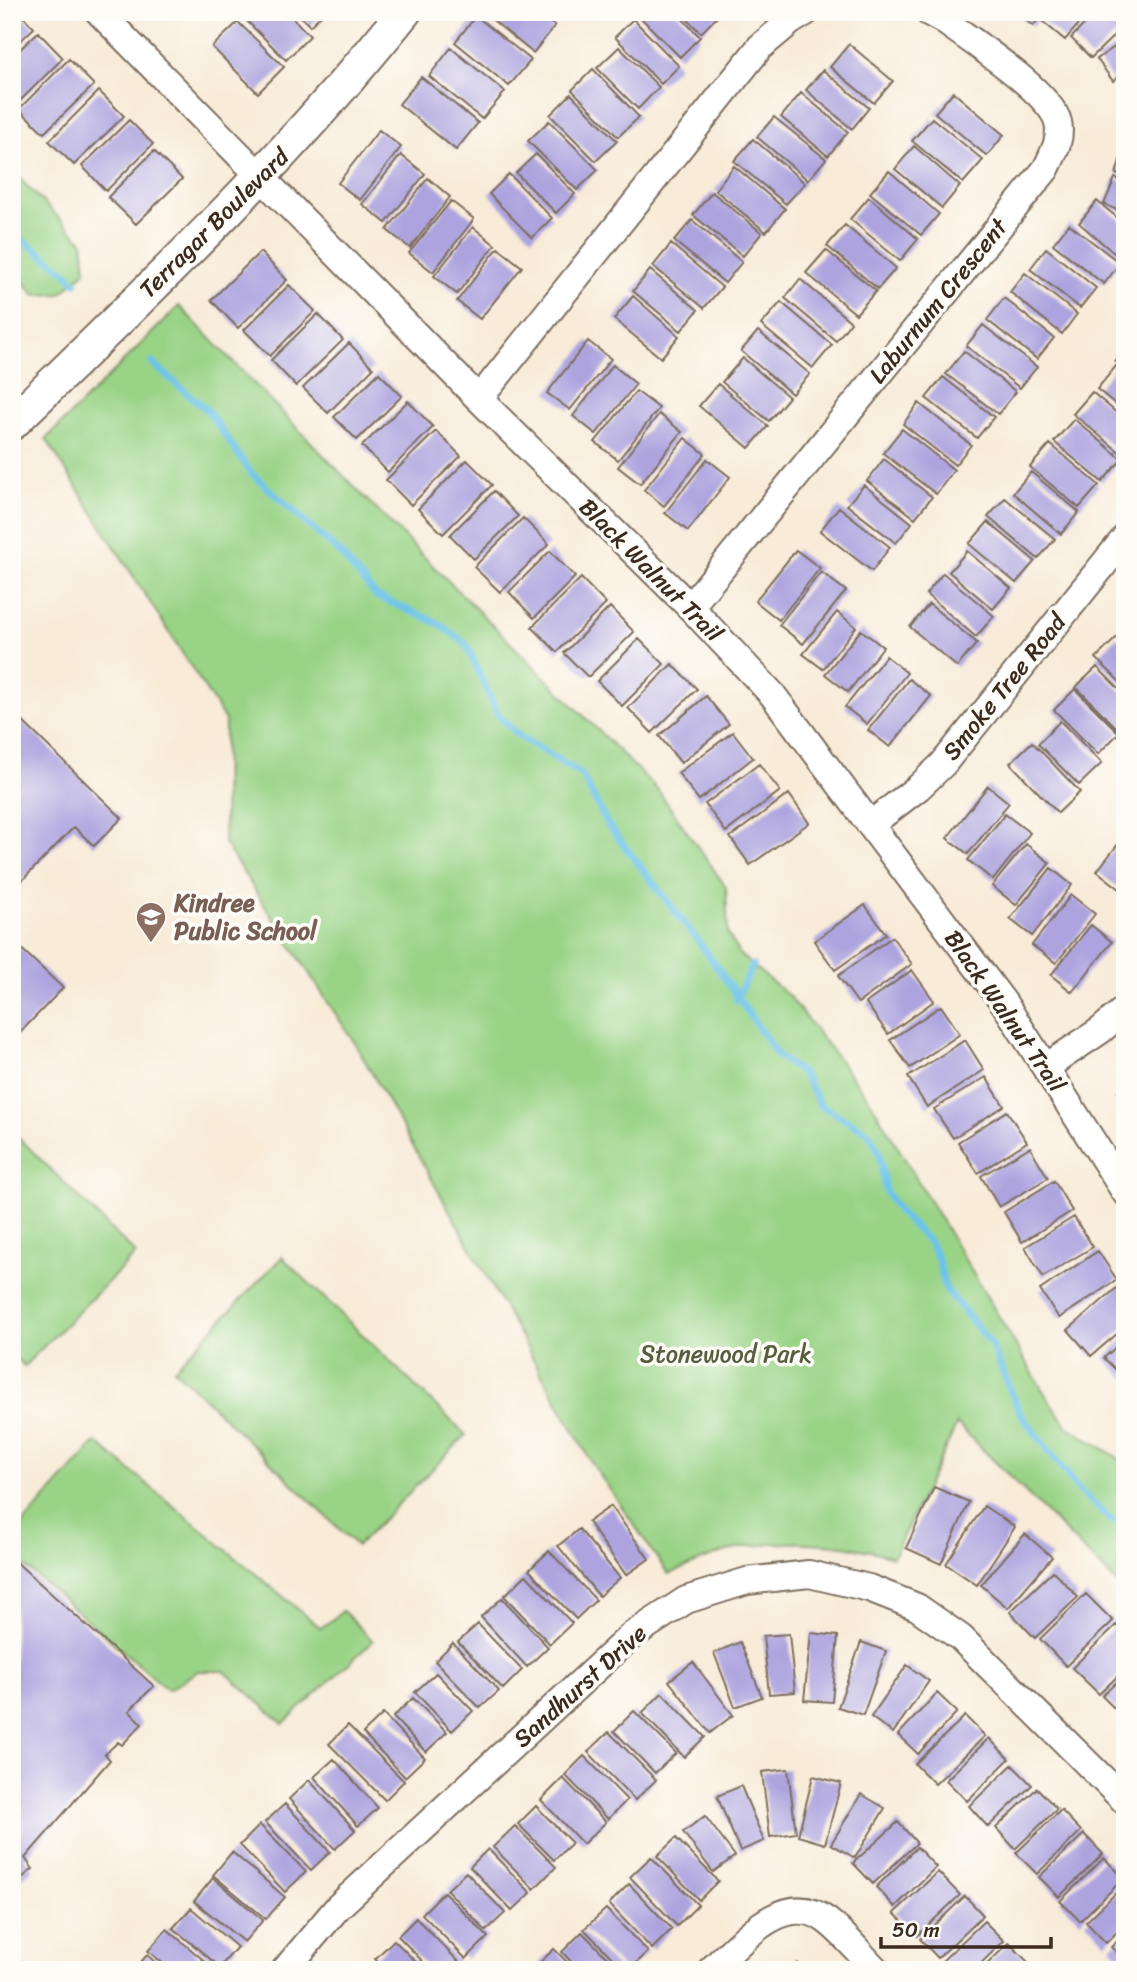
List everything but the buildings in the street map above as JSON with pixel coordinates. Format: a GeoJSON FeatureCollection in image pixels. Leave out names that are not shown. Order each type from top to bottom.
{"type":"FeatureCollection","features":[{"type":"Feature","properties":{"kind":"street","name":"Black Walnut Trail"},"geometry":{"type":"LineString","coordinates":[[99,12],[479,399],[690,607],[772,694],[998,993],[1125,1192]]}},
{"type":"Feature","properties":{"kind":"street","name":"Terragar Boulevard"},"geometry":{"type":"LineString","coordinates":[[12,423],[261,178],[339,93],[404,12]]}},
{"type":"Feature","properties":{"kind":"street"},"geometry":{"type":"LineString","coordinates":[[479,399],[760,47],[790,21],[806,12]]}},
{"type":"Feature","properties":{"kind":"street","name":"Laburnum Crescent"},"geometry":{"type":"LineString","coordinates":[[690,607],[1046,169],[1058,145],[1058,122],[1047,101],[943,20],[928,12]]}},
{"type":"Feature","properties":{"kind":"street","name":"Smoke Tree Road"},"geometry":{"type":"LineString","coordinates":[[871,824],[919,788],[943,764],[1125,538]]}},
{"type":"Feature","properties":{"kind":"street"},"geometry":{"type":"LineString","coordinates":[[1046,1067],[1101,1030],[1125,1009]]}},
{"type":"Feature","properties":{"kind":"street","name":"Sandhurst Drive"},"geometry":{"type":"LineString","coordinates":[[285,1970],[338,1908],[631,1636],[686,1600],[747,1581],[809,1574],[869,1588],[917,1606],[961,1638],[1125,1801]]}},
{"type":"Feature","properties":{"kind":"street"},"geometry":{"type":"LineString","coordinates":[[711,1970],[770,1917],[797,1911],[824,1918],[876,1970]]}},
{"type":"Feature","properties":{"kind":"green space"},"geometry":{"type":"Polygon","coordinates":[[[12,171],[83,242],[86,270],[61,294],[35,295],[12,270],[12,171]]]}},
{"type":"Feature","properties":{"kind":"green space","name":"Stonewood Park"},"geometry":{"type":"Polygon","coordinates":[[[179,306],[366,499],[657,789],[726,887],[728,934],[740,955],[790,997],[869,1099],[1048,1399],[1067,1426],[1125,1462],[1125,1591],[957,1424],[893,1557],[838,1545],[783,1543],[735,1549],[668,1574],[593,1465],[356,1045],[224,843],[225,720],[46,439],[179,306]]]}},
{"type":"Feature","properties":{"kind":"green space"},"geometry":{"type":"Polygon","coordinates":[[[12,1131],[136,1254],[24,1366],[12,1354],[12,1131]]]}},
{"type":"Feature","properties":{"kind":"green space"},"geometry":{"type":"Polygon","coordinates":[[[282,1257],[466,1435],[357,1546],[174,1369],[282,1257]]]}},
{"type":"Feature","properties":{"kind":"green space"},"geometry":{"type":"Polygon","coordinates":[[[96,1442],[321,1628],[343,1611],[373,1641],[283,1724],[224,1671],[198,1671],[168,1690],[12,1555],[12,1536],[96,1442]]]}},
{"type":"Feature","properties":{"kind":"waterway"},"geometry":{"type":"LineString","coordinates":[[12,232],[61,268],[76,283]]}},
{"type":"Feature","properties":{"kind":"waterway"},"geometry":{"type":"LineString","coordinates":[[152,363],[208,411],[251,473],[340,553],[376,596],[438,623],[466,644],[498,715],[519,736],[581,774],[608,825],[705,950],[778,1056],[803,1074],[820,1105],[869,1133],[879,1153],[885,1190],[897,1210],[929,1242],[938,1259],[945,1288],[991,1344],[1020,1413],[1078,1489],[1110,1519],[1125,1527]]}},
{"type":"Feature","properties":{"kind":"waterway"},"geometry":{"type":"LineString","coordinates":[[736,999],[753,965]]}},
{"type":"Feature","properties":{"kind":"place","name":"Kindree Public School"},"geometry":{"type":"Point","coordinates":[151,944]}}]}
